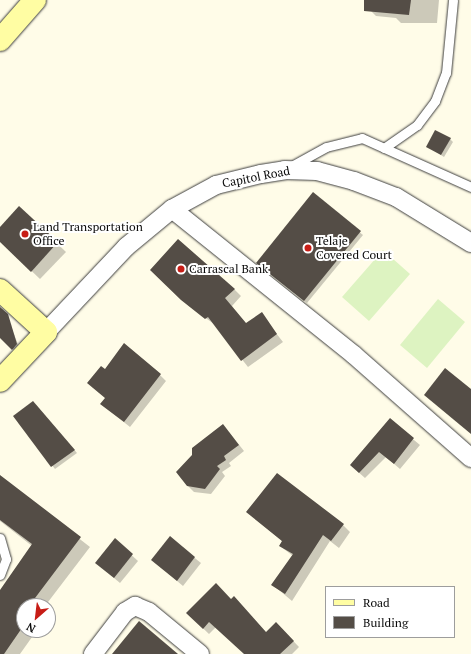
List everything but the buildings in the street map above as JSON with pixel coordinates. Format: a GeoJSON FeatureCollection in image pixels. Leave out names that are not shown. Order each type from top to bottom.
{"type":"FeatureCollection","features":[{"type":"Feature","properties":{"kind":"main road"},"geometry":{"type":"LineString","coordinates":[[0,40],[35,0]]}},
{"type":"Feature","properties":{"kind":"main road"},"geometry":{"type":"LineString","coordinates":[[0,290],[46,332],[0,381]]}},
{"type":"Feature","properties":{"kind":"street","name":"Capitol Road"},"geometry":{"type":"LineString","coordinates":[[46,332],[126,247],[172,208],[216,185],[285,170],[317,171],[396,197],[471,243]]}},
{"type":"Feature","properties":{"kind":"street"},"geometry":{"type":"LineString","coordinates":[[172,208],[354,355],[471,458]]}},
{"type":"Feature","properties":{"kind":"street"},"geometry":{"type":"LineString","coordinates":[[93,654],[131,607],[150,612],[200,654]]}},
{"type":"Feature","properties":{"kind":"lane"},"geometry":{"type":"LineString","coordinates":[[384,148],[417,125],[435,101],[446,73],[453,0]]}},
{"type":"Feature","properties":{"kind":"lane"},"geometry":{"type":"LineString","coordinates":[[285,170],[308,156],[347,140],[362,138],[471,187]]}},
{"type":"Feature","properties":{"kind":"lane"},"geometry":{"type":"LineString","coordinates":[[0,538],[6,547],[6,559],[0,575]]}},
{"type":"Feature","properties":{"kind":"green space"},"geometry":{"type":"Polygon","coordinates":[[[383,250],[410,274],[369,321],[342,297],[383,250]]]}},
{"type":"Feature","properties":{"kind":"green space"},"geometry":{"type":"Polygon","coordinates":[[[438,299],[465,322],[427,368],[400,345],[438,299]]]}},
{"type":"Feature","properties":{"kind":"place","name":"Land Transportation Office"},"geometry":{"type":"Point","coordinates":[25,234]}},
{"type":"Feature","properties":{"kind":"place","name":"Telaje Covered Court"},"geometry":{"type":"Point","coordinates":[308,248]}},
{"type":"Feature","properties":{"kind":"place","name":"Carrascal Bank"},"geometry":{"type":"Point","coordinates":[181,269]}}]}
